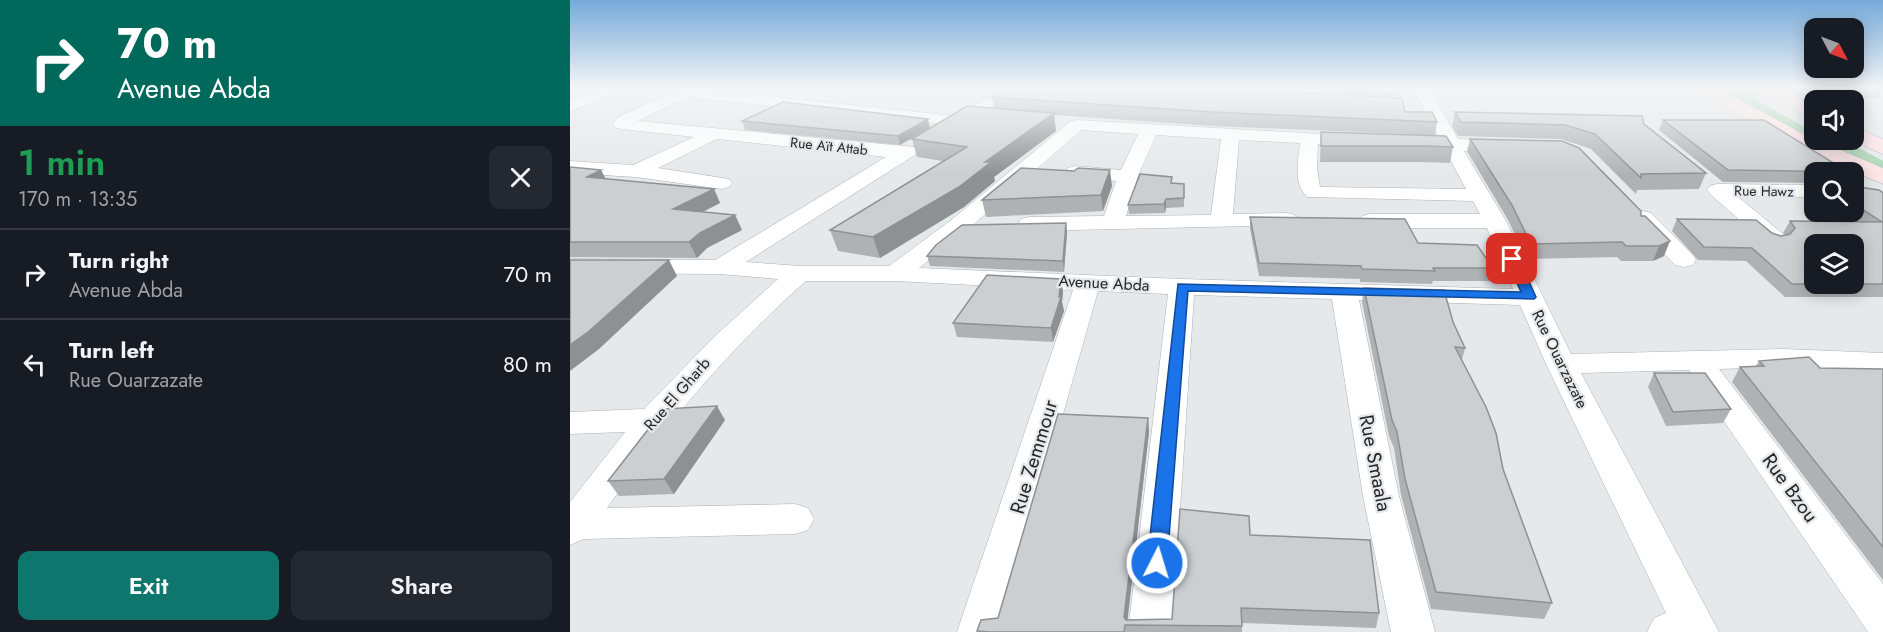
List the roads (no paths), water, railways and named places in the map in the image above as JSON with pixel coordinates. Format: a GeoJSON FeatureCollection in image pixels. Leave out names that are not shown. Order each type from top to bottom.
{"type":"FeatureCollection","features":[{"type":"Feature","properties":{"kind":"main road"},"geometry":{"type":"LineString","coordinates":[[1756,116],[1795,139],[1883,177]]}},
{"type":"Feature","properties":{"kind":"main road"},"geometry":{"type":"LineString","coordinates":[[1864,138],[1883,147]]}},
{"type":"Feature","properties":{"kind":"street","name":"Rue Aït Attab"},"geometry":{"type":"LineString","coordinates":[[633,116],[622,124],[904,153]]}},
{"type":"Feature","properties":{"kind":"street"},"geometry":{"type":"LineString","coordinates":[[636,171],[716,133],[744,116]]}},
{"type":"Feature","properties":{"kind":"street"},"geometry":{"type":"LineString","coordinates":[[951,116],[1000,118]]}},
{"type":"Feature","properties":{"kind":"street"},"geometry":{"type":"LineString","coordinates":[[720,267],[965,116]]}},
{"type":"Feature","properties":{"kind":"street","name":"Rue Ouarzazate"},"geometry":{"type":"LineString","coordinates":[[1432,116],[1454,146],[1495,221],[1687,631]]}},
{"type":"Feature","properties":{"kind":"street"},"geometry":{"type":"LineString","coordinates":[[896,274],[1027,168],[1067,124],[1376,142]]}},
{"type":"Feature","properties":{"kind":"street"},"geometry":{"type":"LineString","coordinates":[[1113,223],[1128,176],[1149,130]]}},
{"type":"Feature","properties":{"kind":"street"},"geometry":{"type":"LineString","coordinates":[[1221,220],[1230,135]]}},
{"type":"Feature","properties":{"kind":"street"},"geometry":{"type":"LineString","coordinates":[[1309,139],[1307,168],[1309,188],[1314,193],[1479,195]]}},
{"type":"Feature","properties":{"kind":"street"},"geometry":{"type":"LineString","coordinates":[[1398,143],[1519,146]]}},
{"type":"Feature","properties":{"kind":"street"},"geometry":{"type":"LineString","coordinates":[[570,167],[636,171],[722,183]]}},
{"type":"Feature","properties":{"kind":"street"},"geometry":{"type":"LineString","coordinates":[[1027,168],[1128,176]]}},
{"type":"Feature","properties":{"kind":"street"},"geometry":{"type":"LineString","coordinates":[[1700,176],[1717,190]]}},
{"type":"Feature","properties":{"kind":"street","name":"Rue Hawz"},"geometry":{"type":"LineString","coordinates":[[1717,190],[1804,191]]}},
{"type":"Feature","properties":{"kind":"street","name":"Rue Hawz"},"geometry":{"type":"LineString","coordinates":[[1717,190],[1775,239]]}},
{"type":"Feature","properties":{"kind":"street"},"geometry":{"type":"LineString","coordinates":[[1630,205],[1684,260]]}},
{"type":"Feature","properties":{"kind":"street"},"geometry":{"type":"LineString","coordinates":[[958,225],[1305,220]]}},
{"type":"Feature","properties":{"kind":"street"},"geometry":{"type":"LineString","coordinates":[[1352,221],[1495,221]]}},
{"type":"Feature","properties":{"kind":"street","name":"Avenue Abda"},"geometry":{"type":"LineString","coordinates":[[570,266],[720,267],[800,273],[896,274],[1182,287],[1530,297]]}},
{"type":"Feature","properties":{"kind":"street","name":"Rue El Gharb"},"geometry":{"type":"LineString","coordinates":[[572,526],[654,420],[746,319],[800,273]]}},
{"type":"Feature","properties":{"kind":"street","name":"Rue Zemmour"},"geometry":{"type":"LineString","coordinates":[[979,632],[1088,282]]}},
{"type":"Feature","properties":{"kind":"street"},"geometry":{"type":"LineString","coordinates":[[1150,632],[1182,287]]}},
{"type":"Feature","properties":{"kind":"street","name":"Rue Smaala"},"geometry":{"type":"LineString","coordinates":[[1344,292],[1381,496],[1413,632]]}},
{"type":"Feature","properties":{"kind":"street"},"geometry":{"type":"LineString","coordinates":[[1561,364],[1784,358],[1883,362]]}},
{"type":"Feature","properties":{"kind":"street","name":"Rue Bzou"},"geometry":{"type":"LineString","coordinates":[[1696,359],[1883,618]]}},
{"type":"Feature","properties":{"kind":"street"},"geometry":{"type":"LineString","coordinates":[[570,423],[654,420]]}},
{"type":"Feature","properties":{"kind":"street"},"geometry":{"type":"LineString","coordinates":[[572,526],[795,519]]}}]}
